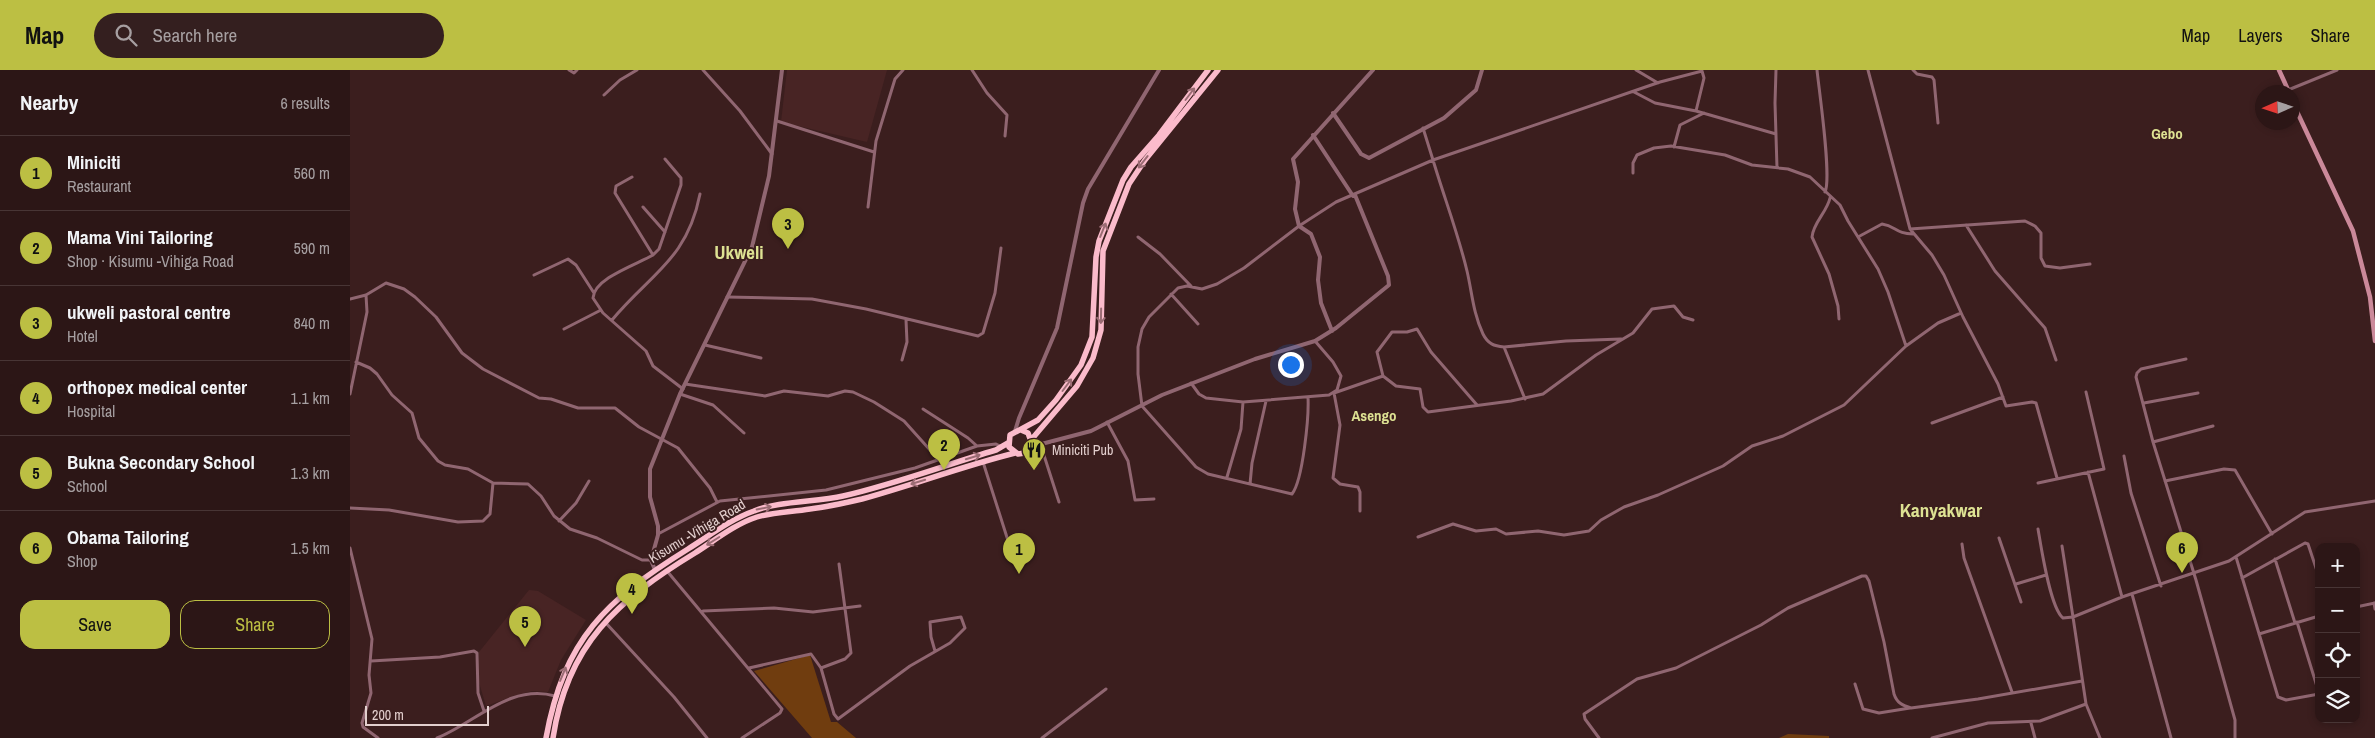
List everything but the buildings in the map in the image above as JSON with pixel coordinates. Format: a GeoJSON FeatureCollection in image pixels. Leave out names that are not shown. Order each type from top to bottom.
{"type":"FeatureCollection","features":[{"type":"Feature","properties":{"kind":"highway"},"geometry":{"type":"LineString","coordinates":[[1208,70],[1159,135],[1131,167],[1123,180],[1099,241],[1096,257],[1092,337],[1086,354],[1056,400],[1035,423],[1010,435],[1008,443],[1015,453],[1022,454],[1030,447],[1032,440],[1077,386],[1093,358],[1101,330],[1103,251],[1129,184],[1145,160],[1218,70]]}},
{"type":"Feature","properties":{"kind":"highway"},"geometry":{"type":"LineString","coordinates":[[1018,430],[1028,433],[1032,440]]}},
{"type":"Feature","properties":{"kind":"highway","name":"Kisumu -Vihiga Road"},"geometry":{"type":"LineString","coordinates":[[546,738],[555,696],[572,656],[595,622],[624,592],[655,570],[752,511],[860,492],[1002,447],[1008,443]]}},
{"type":"Feature","properties":{"kind":"highway","name":"Kisumu -Vihiga Road"},"geometry":{"type":"LineString","coordinates":[[553,738],[569,678],[590,640],[620,605],[667,570],[753,518],[862,498],[1015,453]]}},
{"type":"Feature","properties":{"kind":"main road"},"geometry":{"type":"LineString","coordinates":[[2279,70],[2285,85]]}},
{"type":"Feature","properties":{"kind":"main road"},"geometry":{"type":"LineString","coordinates":[[2300,118],[2353,231],[2370,297],[2375,341]]}},
{"type":"Feature","properties":{"kind":"street"},"geometry":{"type":"LineString","coordinates":[[569,70],[574,73],[577,70]]}},
{"type":"Feature","properties":{"kind":"street"},"geometry":{"type":"LineString","coordinates":[[604,95],[620,80],[637,70]]}},
{"type":"Feature","properties":{"kind":"street"},"geometry":{"type":"LineString","coordinates":[[703,70],[740,111],[772,154]]}},
{"type":"Feature","properties":{"kind":"street"},"geometry":{"type":"LineString","coordinates":[[655,570],[650,560],[658,534],[648,480],[650,469],[680,394],[748,257],[756,234],[764,203],[772,154],[782,70]]}},
{"type":"Feature","properties":{"kind":"street"},"geometry":{"type":"LineString","coordinates":[[868,207],[874,152],[896,79],[903,70]]}},
{"type":"Feature","properties":{"kind":"street"},"geometry":{"type":"LineString","coordinates":[[972,70],[987,93],[1007,115],[1005,136]]}},
{"type":"Feature","properties":{"kind":"street"},"geometry":{"type":"LineString","coordinates":[[1018,430],[1018,418],[1057,328],[1083,203],[1088,190],[1159,70]]}},
{"type":"Feature","properties":{"kind":"street"},"geometry":{"type":"LineString","coordinates":[[1332,331],[1321,303],[1318,280],[1320,257],[1310,234],[1299,226],[1294,201],[1298,182],[1293,159],[1373,70]]}},
{"type":"Feature","properties":{"kind":"street"},"geometry":{"type":"LineString","coordinates":[[1333,113],[1361,154],[1366,158],[1444,118],[1470,96],[1478,85],[1482,70]]}},
{"type":"Feature","properties":{"kind":"street"},"geometry":{"type":"LineString","coordinates":[[1636,70],[1658,83]]}},
{"type":"Feature","properties":{"kind":"street"},"geometry":{"type":"LineString","coordinates":[[1776,70],[1774,103],[1777,168]]}},
{"type":"Feature","properties":{"kind":"street"},"geometry":{"type":"LineString","coordinates":[[1817,70],[1826,162],[1827,186],[1824,192]]}},
{"type":"Feature","properties":{"kind":"street"},"geometry":{"type":"LineString","coordinates":[[1868,70],[1910,229],[1938,263],[2008,406],[2032,402],[2036,404],[2057,478]]}},
{"type":"Feature","properties":{"kind":"street"},"geometry":{"type":"LineString","coordinates":[[1913,70],[1917,74],[1932,77],[1934,80],[1938,124]]}},
{"type":"Feature","properties":{"kind":"street"},"geometry":{"type":"LineString","coordinates":[[2300,86],[2336,70]]}},
{"type":"Feature","properties":{"kind":"street"},"geometry":{"type":"LineString","coordinates":[[1308,397],[1309,420],[1294,492],[1284,493],[1227,477],[1208,474],[1196,467],[1142,406],[1138,360],[1142,329],[1149,317],[1178,288],[1206,288],[1228,278],[1266,254],[1299,226],[1336,202],[1433,160],[1658,83],[1702,71],[1704,78],[1696,111]]}},
{"type":"Feature","properties":{"kind":"street"},"geometry":{"type":"LineString","coordinates":[[1634,92],[1655,104],[1696,111],[1776,134]]}},
{"type":"Feature","properties":{"kind":"street"},"geometry":{"type":"LineString","coordinates":[[1674,146],[1680,125],[1704,113]]}},
{"type":"Feature","properties":{"kind":"street"},"geometry":{"type":"LineString","coordinates":[[777,121],[874,152]]}},
{"type":"Feature","properties":{"kind":"street"},"geometry":{"type":"LineString","coordinates":[[1423,128],[1467,270],[1472,304],[1483,334],[1492,344],[1504,346],[1621,340]]}},
{"type":"Feature","properties":{"kind":"street"},"geometry":{"type":"LineString","coordinates":[[1030,447],[1041,446],[1091,432],[1162,395],[1191,383],[1255,359],[1315,340],[1332,331],[1389,285],[1388,276],[1354,195],[1313,135]]}},
{"type":"Feature","properties":{"kind":"street"},"geometry":{"type":"LineString","coordinates":[[1633,173],[1633,163],[1636,156],[1664,146],[1674,146],[1725,156],[1752,165],[1777,168],[1806,175],[1840,205],[1845,217],[1883,279],[1906,346]]}},
{"type":"Feature","properties":{"kind":"street"},"geometry":{"type":"LineString","coordinates":[[594,293],[619,272],[653,255],[658,249],[682,180],[665,159]]}},
{"type":"Feature","properties":{"kind":"street"},"geometry":{"type":"LineString","coordinates":[[632,178],[616,186],[615,192],[653,255]]}},
{"type":"Feature","properties":{"kind":"street"},"geometry":{"type":"LineString","coordinates":[[612,320],[624,305],[663,269],[680,248],[689,232],[700,194]]}},
{"type":"Feature","properties":{"kind":"street"},"geometry":{"type":"LineString","coordinates":[[1830,197],[1827,210],[1813,232],[1812,237],[1829,274],[1837,302],[1839,319]]}},
{"type":"Feature","properties":{"kind":"street"},"geometry":{"type":"LineString","coordinates":[[644,207],[665,232]]}},
{"type":"Feature","properties":{"kind":"street"},"geometry":{"type":"LineString","coordinates":[[1910,229],[2025,221],[2035,226],[2041,233],[2041,258],[2044,266],[2060,268],[2090,264]]}},
{"type":"Feature","properties":{"kind":"street"},"geometry":{"type":"LineString","coordinates":[[1858,237],[1882,224],[1891,226],[1902,234],[1913,234]]}},
{"type":"Feature","properties":{"kind":"street"},"geometry":{"type":"LineString","coordinates":[[1966,224],[1995,271],[2045,328],[2056,360]]}},
{"type":"Feature","properties":{"kind":"street"},"geometry":{"type":"LineString","coordinates":[[1138,237],[1160,254],[1191,287]]}},
{"type":"Feature","properties":{"kind":"street"},"geometry":{"type":"LineString","coordinates":[[727,297],[812,299],[866,309],[968,335],[981,335],[986,327],[995,293],[1001,248]]}},
{"type":"Feature","properties":{"kind":"street"},"geometry":{"type":"LineString","coordinates":[[534,275],[568,259],[576,265],[594,293],[593,298],[601,310],[644,349],[654,366],[683,389]]}},
{"type":"Feature","properties":{"kind":"street"},"geometry":{"type":"LineString","coordinates":[[350,299],[366,295],[386,283],[404,289],[436,317],[462,353],[483,369],[539,398],[555,400],[578,408],[615,408],[639,427],[662,438],[680,450],[710,488],[717,502]]}},
{"type":"Feature","properties":{"kind":"street"},"geometry":{"type":"LineString","coordinates":[[1171,294],[1198,324]]}},
{"type":"Feature","properties":{"kind":"street"},"geometry":{"type":"LineString","coordinates":[[350,394],[367,312],[366,295]]}},
{"type":"Feature","properties":{"kind":"street"},"geometry":{"type":"LineString","coordinates":[[1478,406],[1431,352],[1417,329],[1407,332],[1392,332],[1379,348],[1378,356],[1383,376],[1396,386],[1420,389],[1425,411],[1478,406],[1525,399],[1543,394],[1596,355],[1633,333],[1655,308],[1674,306],[1683,317],[1693,320]]}},
{"type":"Feature","properties":{"kind":"street"},"geometry":{"type":"LineString","coordinates":[[564,329],[601,310]]}},
{"type":"Feature","properties":{"kind":"street"},"geometry":{"type":"LineString","coordinates":[[1418,537],[1453,524],[1476,531],[1496,529],[1506,534],[1538,531],[1564,535],[1588,532],[1601,520],[1624,507],[1658,495],[1723,466],[1752,446],[1783,436],[1844,405],[1906,346],[1938,323],[1961,313]]}},
{"type":"Feature","properties":{"kind":"street"},"geometry":{"type":"LineString","coordinates":[[902,360],[907,342],[906,320]]}},
{"type":"Feature","properties":{"kind":"street"},"geometry":{"type":"LineString","coordinates":[[1315,340],[1339,373],[1341,379],[1334,393],[1340,425],[1333,478],[1340,484],[1358,486],[1360,492],[1360,511]]}},
{"type":"Feature","properties":{"kind":"street"},"geometry":{"type":"LineString","coordinates":[[705,345],[761,358]]}},
{"type":"Feature","properties":{"kind":"street"},"geometry":{"type":"LineString","coordinates":[[1504,346],[1525,399]]}},
{"type":"Feature","properties":{"kind":"street"},"geometry":{"type":"LineString","coordinates":[[2186,359],[2138,370],[2136,377],[2153,442],[2194,574],[2234,720],[2236,738]]}},
{"type":"Feature","properties":{"kind":"street"},"geometry":{"type":"LineString","coordinates":[[356,362],[370,368],[377,374],[392,394],[412,413],[419,438],[438,461],[445,465],[468,469],[493,483],[528,484],[541,496],[548,509],[559,521],[574,531],[597,538],[642,560],[650,560]]}},
{"type":"Feature","properties":{"kind":"street"},"geometry":{"type":"LineString","coordinates":[[1191,383],[1206,398],[1243,402],[1334,393],[1383,376]]}},
{"type":"Feature","properties":{"kind":"street"},"geometry":{"type":"LineString","coordinates":[[685,384],[765,396],[784,391],[826,396],[845,391],[853,392],[874,402],[904,421],[939,460]]}},
{"type":"Feature","properties":{"kind":"street"},"geometry":{"type":"LineString","coordinates":[[2038,482],[2102,470],[2104,467],[2086,392]]}},
{"type":"Feature","properties":{"kind":"street"},"geometry":{"type":"LineString","coordinates":[[2144,403],[2198,393]]}},
{"type":"Feature","properties":{"kind":"street"},"geometry":{"type":"LineString","coordinates":[[680,394],[713,405],[744,433]]}},
{"type":"Feature","properties":{"kind":"street"},"geometry":{"type":"LineString","coordinates":[[1932,423],[2003,397]]}},
{"type":"Feature","properties":{"kind":"street"},"geometry":{"type":"LineString","coordinates":[[1250,484],[1252,463],[1266,401]]}},
{"type":"Feature","properties":{"kind":"street"},"geometry":{"type":"LineString","coordinates":[[1227,477],[1241,429],[1243,402]]}},
{"type":"Feature","properties":{"kind":"street"},"geometry":{"type":"LineString","coordinates":[[923,409],[968,438],[977,446]]}},
{"type":"Feature","properties":{"kind":"street"},"geometry":{"type":"LineString","coordinates":[[1107,422],[1128,461],[1134,500],[1154,499]]}},
{"type":"Feature","properties":{"kind":"street"},"geometry":{"type":"LineString","coordinates":[[2153,442],[2213,426]]}},
{"type":"Feature","properties":{"kind":"street"},"geometry":{"type":"LineString","coordinates":[[658,534],[717,502],[826,490],[939,460],[977,446],[993,444],[1002,447]]}},
{"type":"Feature","properties":{"kind":"street"},"geometry":{"type":"LineString","coordinates":[[1041,446],[1059,502]]}},
{"type":"Feature","properties":{"kind":"street"},"geometry":{"type":"LineString","coordinates":[[2124,456],[2131,493],[2161,586]]}},
{"type":"Feature","properties":{"kind":"street"},"geometry":{"type":"LineString","coordinates":[[983,462],[1011,550]]}},
{"type":"Feature","properties":{"kind":"street"},"geometry":{"type":"LineString","coordinates":[[2165,481],[2224,469],[2235,470],[2272,534]]}},
{"type":"Feature","properties":{"kind":"street"},"geometry":{"type":"LineString","coordinates":[[2088,472],[2122,597]]}},
{"type":"Feature","properties":{"kind":"street"},"geometry":{"type":"LineString","coordinates":[[559,521],[576,503],[589,481]]}},
{"type":"Feature","properties":{"kind":"street"},"geometry":{"type":"LineString","coordinates":[[350,508],[389,510],[458,522],[483,521],[490,514],[493,483]]}},
{"type":"Feature","properties":{"kind":"street"},"geometry":{"type":"LineString","coordinates":[[2038,529],[2046,575],[2060,615],[2063,618],[2073,617],[2122,597],[2161,586],[2236,558],[2298,516],[2312,510],[2375,501]]}},
{"type":"Feature","properties":{"kind":"street"},"geometry":{"type":"LineString","coordinates":[[1999,538],[2021,602]]}},
{"type":"Feature","properties":{"kind":"street"},"geometry":{"type":"LineString","coordinates":[[1962,544],[1964,558],[2012,692]]}},
{"type":"Feature","properties":{"kind":"street"},"geometry":{"type":"LineString","coordinates":[[2242,578],[2303,544],[2308,544],[2315,565]]}},
{"type":"Feature","properties":{"kind":"street"},"geometry":{"type":"LineString","coordinates":[[2062,546],[2086,704],[2100,738]]}},
{"type":"Feature","properties":{"kind":"street"},"geometry":{"type":"LineString","coordinates":[[350,548],[372,639],[369,675],[371,693],[362,723],[363,727],[378,738]]}},
{"type":"Feature","properties":{"kind":"street"},"geometry":{"type":"LineString","coordinates":[[2236,558],[2276,694],[2280,699],[2315,694]]}},
{"type":"Feature","properties":{"kind":"street"},"geometry":{"type":"LineString","coordinates":[[2275,559],[2315,681]]}},
{"type":"Feature","properties":{"kind":"street"},"geometry":{"type":"LineString","coordinates":[[821,668],[845,659],[851,653],[838,564]]}},
{"type":"Feature","properties":{"kind":"street"},"geometry":{"type":"LineString","coordinates":[[667,570],[782,710],[742,738]]}},
{"type":"Feature","properties":{"kind":"street"},"geometry":{"type":"LineString","coordinates":[[2015,584],[2046,575]]}},
{"type":"Feature","properties":{"kind":"street"},"geometry":{"type":"LineString","coordinates":[[1599,738],[1585,719],[1584,714],[1637,679],[1676,668],[1761,625],[1788,608],[1864,576],[1869,581],[1876,606],[1896,699],[1911,708]]}},
{"type":"Feature","properties":{"kind":"street"},"geometry":{"type":"LineString","coordinates":[[2132,594],[2171,738]]}},
{"type":"Feature","properties":{"kind":"street"},"geometry":{"type":"LineString","coordinates":[[2360,606],[2374,603],[2375,610]]}},
{"type":"Feature","properties":{"kind":"street"},"geometry":{"type":"LineString","coordinates":[[702,611],[782,608],[813,612],[860,606]]}},
{"type":"Feature","properties":{"kind":"street"},"geometry":{"type":"LineString","coordinates":[[749,668],[809,653],[817,659],[821,668],[834,714],[838,719],[910,666],[950,643],[964,630],[961,616],[930,622],[930,637],[935,650]]}},
{"type":"Feature","properties":{"kind":"street"},"geometry":{"type":"LineString","coordinates":[[2259,634],[2315,617]]}},
{"type":"Feature","properties":{"kind":"street"},"geometry":{"type":"LineString","coordinates":[[604,622],[668,690],[708,738]]}},
{"type":"Feature","properties":{"kind":"street"},"geometry":{"type":"LineString","coordinates":[[371,661],[440,657],[474,651],[477,656],[478,693],[484,711]]}},
{"type":"Feature","properties":{"kind":"street"},"geometry":{"type":"LineString","coordinates":[[1855,684],[1861,707],[1866,711],[1879,713],[2082,681]]}},
{"type":"Feature","properties":{"kind":"street"},"geometry":{"type":"LineString","coordinates":[[1042,738],[1106,689]]}},
{"type":"Feature","properties":{"kind":"street"},"geometry":{"type":"LineString","coordinates":[[437,738],[465,725],[484,711],[524,695],[542,693],[555,696]]}},
{"type":"Feature","properties":{"kind":"street"},"geometry":{"type":"LineString","coordinates":[[1932,738],[1988,723],[2031,723],[2059,716],[2086,704]]}},
{"type":"Feature","properties":{"kind":"street"},"geometry":{"type":"LineString","coordinates":[[2031,723],[2035,738]]}},
{"type":"Feature","properties":{"kind":"shaded area"},"geometry":{"type":"Polygon","coordinates":[[[787,70],[887,70],[867,142],[781,122],[787,70]]]}},
{"type":"Feature","properties":{"kind":"shaded area"},"geometry":{"type":"Polygon","coordinates":[[[529,590],[538,591],[586,620],[561,660],[548,692],[532,691],[486,706],[478,679],[479,652],[529,590]]]}},
{"type":"Feature","properties":{"kind":"shaded area"},"geometry":{"type":"Polygon","coordinates":[[[810,655],[831,722],[837,722],[856,738],[812,738],[754,671],[810,655]]]}},
{"type":"Feature","properties":{"kind":"shaded area"},"geometry":{"type":"Polygon","coordinates":[[[1788,734],[1829,736],[1829,738],[1779,738],[1788,734]]]}},
{"type":"Feature","properties":{"kind":"place","name":"ukweli pastoral centre"},"geometry":{"type":"Point","coordinates":[788,249]}},
{"type":"Feature","properties":{"kind":"place","name":"Mama Vini Tailoring"},"geometry":{"type":"Point","coordinates":[944,470]}},
{"type":"Feature","properties":{"kind":"place","name":"Miniciti Pub"},"geometry":{"type":"Point","coordinates":[1034,471]}},
{"type":"Feature","properties":{"kind":"place","name":"Obama Tailoring"},"geometry":{"type":"Point","coordinates":[2182,573]}},
{"type":"Feature","properties":{"kind":"place","name":"Miniciti"},"geometry":{"type":"Point","coordinates":[1019,574]}},
{"type":"Feature","properties":{"kind":"place","name":"orthopex medical center"},"geometry":{"type":"Point","coordinates":[632,614]}},
{"type":"Feature","properties":{"kind":"place","name":"Bukna Secondary School"},"geometry":{"type":"Point","coordinates":[525,647]}},
{"type":"Feature","properties":{"kind":"district","name":"Gebo"},"geometry":{"type":"Point","coordinates":[2167,133]}},
{"type":"Feature","properties":{"kind":"district","name":"Ukweli"},"geometry":{"type":"Point","coordinates":[739,252]}},
{"type":"Feature","properties":{"kind":"district","name":"Asengo"},"geometry":{"type":"Point","coordinates":[1374,415]}},
{"type":"Feature","properties":{"kind":"district","name":"Kanyakwar"},"geometry":{"type":"Point","coordinates":[1941,510]}}]}
